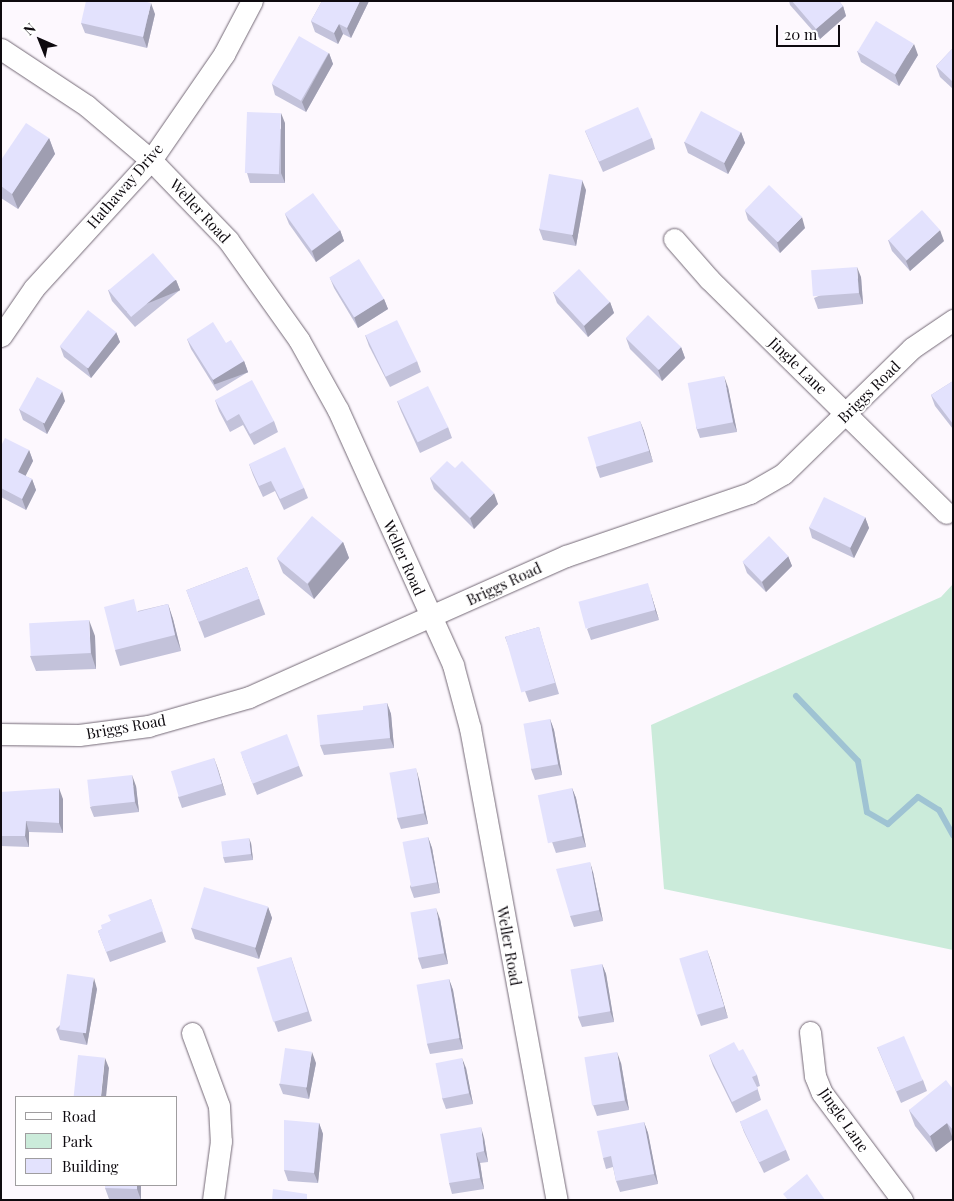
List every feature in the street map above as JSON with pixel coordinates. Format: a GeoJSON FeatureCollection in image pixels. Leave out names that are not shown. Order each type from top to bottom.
{"type":"FeatureCollection","features":[{"type":"Feature","properties":{"kind":"street","name":"Hathaway Drive"},"geometry":{"type":"LineString","coordinates":[[1,336],[34,288],[151,160],[224,54],[252,1]]}},
{"type":"Feature","properties":{"kind":"street","name":"Weller Road"},"geometry":{"type":"LineString","coordinates":[[1,49],[87,106],[151,160],[228,240],[299,340],[338,410],[453,665],[470,728],[557,1200]]}},
{"type":"Feature","properties":{"kind":"street","name":"Jingle Lane"},"geometry":{"type":"LineString","coordinates":[[674,240],[709,279],[946,513]]}},
{"type":"Feature","properties":{"kind":"street","name":"Briggs Road"},"geometry":{"type":"LineString","coordinates":[[1,734],[79,735],[148,726],[249,697],[431,618],[566,556],[750,493],[783,474],[847,414],[912,348],[953,320]]}},
{"type":"Feature","properties":{"kind":"street","name":"Jingle Lane"},"geometry":{"type":"LineString","coordinates":[[810,1032],[815,1076],[822,1093],[902,1200]]}},
{"type":"Feature","properties":{"kind":"street"},"geometry":{"type":"LineString","coordinates":[[192,1033],[219,1106],[221,1141],[214,1200]]}},
{"type":"Feature","properties":{"kind":"green space"},"geometry":{"type":"Polygon","coordinates":[[[953,584],[953,950],[664,889],[651,725],[941,597],[953,584]]]}},
{"type":"Feature","properties":{"kind":"building"},"geometry":{"type":"Polygon","coordinates":[[[86,1],[143,1],[151,3],[143,37],[81,23],[86,1]]]}},
{"type":"Feature","properties":{"kind":"building"},"geometry":{"type":"Polygon","coordinates":[[[322,1],[360,1],[347,28],[339,24],[334,33],[311,21],[322,1]]]}},
{"type":"Feature","properties":{"kind":"building"},"geometry":{"type":"Polygon","coordinates":[[[792,1],[839,1],[843,6],[816,29],[792,1]]]}},
{"type":"Feature","properties":{"kind":"building"},"geometry":{"type":"Polygon","coordinates":[[[876,21],[914,44],[895,75],[857,52],[876,21]]]}},
{"type":"Feature","properties":{"kind":"building"},"geometry":{"type":"Polygon","coordinates":[[[299,36],[328,53],[301,101],[272,84],[299,36]]]}},
{"type":"Feature","properties":{"kind":"building"},"geometry":{"type":"Polygon","coordinates":[[[953,48],[953,82],[936,66],[953,48]]]}},
{"type":"Feature","properties":{"kind":"building"},"geometry":{"type":"Polygon","coordinates":[[[638,107],[652,138],[599,162],[585,131],[638,107]]]}},
{"type":"Feature","properties":{"kind":"building"},"geometry":{"type":"Polygon","coordinates":[[[701,111],[741,132],[724,163],[685,142],[701,111]]]}},
{"type":"Feature","properties":{"kind":"building"},"geometry":{"type":"Polygon","coordinates":[[[247,112],[281,113],[279,174],[245,173],[247,112]]]}},
{"type":"Feature","properties":{"kind":"building"},"geometry":{"type":"Polygon","coordinates":[[[26,123],[49,138],[12,194],[1,186],[1,160],[26,123]]]}},
{"type":"Feature","properties":{"kind":"building"},"geometry":{"type":"Polygon","coordinates":[[[549,174],[582,180],[573,235],[539,229],[549,174]]]}},
{"type":"Feature","properties":{"kind":"building"},"geometry":{"type":"Polygon","coordinates":[[[769,185],[802,217],[778,242],[745,210],[769,185]]]}},
{"type":"Feature","properties":{"kind":"building"},"geometry":{"type":"Polygon","coordinates":[[[313,193],[340,230],[312,251],[285,214],[313,193]]]}},
{"type":"Feature","properties":{"kind":"building"},"geometry":{"type":"Polygon","coordinates":[[[922,210],[940,230],[907,260],[889,240],[922,210]]]}},
{"type":"Feature","properties":{"kind":"building"},"geometry":{"type":"Polygon","coordinates":[[[153,253],[175,280],[131,317],[109,290],[153,253]]]}},
{"type":"Feature","properties":{"kind":"building"},"geometry":{"type":"Polygon","coordinates":[[[359,259],[384,299],[354,317],[329,278],[359,259]]]}},
{"type":"Feature","properties":{"kind":"building"},"geometry":{"type":"Polygon","coordinates":[[[857,267],[859,293],[813,296],[811,270],[857,267]]]}},
{"type":"Feature","properties":{"kind":"building"},"geometry":{"type":"Polygon","coordinates":[[[579,269],[610,302],[584,326],[553,293],[579,269]]]}},
{"type":"Feature","properties":{"kind":"building"},"geometry":{"type":"Polygon","coordinates":[[[88,310],[116,332],[88,368],[60,346],[88,310]]]}},
{"type":"Feature","properties":{"kind":"building"},"geometry":{"type":"Polygon","coordinates":[[[648,315],[681,347],[659,370],[626,338],[648,315]]]}},
{"type":"Feature","properties":{"kind":"building"},"geometry":{"type":"Polygon","coordinates":[[[397,320],[417,361],[386,377],[366,335],[397,320]]]}},
{"type":"Feature","properties":{"kind":"building"},"geometry":{"type":"Polygon","coordinates":[[[213,322],[226,343],[231,340],[244,361],[213,380],[187,339],[213,322]]]}},
{"type":"Feature","properties":{"kind":"building"},"geometry":{"type":"Polygon","coordinates":[[[724,376],[733,422],[697,429],[688,383],[724,376]]]}},
{"type":"Feature","properties":{"kind":"building"},"geometry":{"type":"Polygon","coordinates":[[[37,377],[62,391],[44,423],[19,409],[37,377]]]}},
{"type":"Feature","properties":{"kind":"building"},"geometry":{"type":"Polygon","coordinates":[[[252,380],[274,421],[250,434],[239,414],[227,421],[215,400],[252,380]]]}},
{"type":"Feature","properties":{"kind":"building"},"geometry":{"type":"Polygon","coordinates":[[[953,381],[953,424],[931,395],[953,381]]]}},
{"type":"Feature","properties":{"kind":"building"},"geometry":{"type":"Polygon","coordinates":[[[428,386],[448,427],[418,442],[397,401],[428,386]]]}},
{"type":"Feature","properties":{"kind":"building"},"geometry":{"type":"Polygon","coordinates":[[[640,421],[649,451],[596,467],[587,437],[640,421]]]}},
{"type":"Feature","properties":{"kind":"building"},"geometry":{"type":"Polygon","coordinates":[[[5,438],[29,450],[18,472],[32,479],[22,499],[1,488],[1,446],[5,438]]]}},
{"type":"Feature","properties":{"kind":"building"},"geometry":{"type":"Polygon","coordinates":[[[285,447],[304,488],[280,499],[271,481],[259,486],[249,464],[285,447]]]}},
{"type":"Feature","properties":{"kind":"building"},"geometry":{"type":"Polygon","coordinates":[[[447,461],[455,468],[462,461],[494,493],[470,518],[430,478],[447,461]]]}},
{"type":"Feature","properties":{"kind":"building"},"geometry":{"type":"Polygon","coordinates":[[[824,497],[865,517],[850,548],[809,528],[824,497]]]}},
{"type":"Feature","properties":{"kind":"building"},"geometry":{"type":"Polygon","coordinates":[[[312,516],[343,542],[307,584],[277,558],[312,516]]]}},
{"type":"Feature","properties":{"kind":"building"},"geometry":{"type":"Polygon","coordinates":[[[769,536],[788,556],[762,582],[742,562],[769,536]]]}},
{"type":"Feature","properties":{"kind":"building"},"geometry":{"type":"Polygon","coordinates":[[[247,567],[259,599],[199,622],[186,590],[247,567]]]}},
{"type":"Feature","properties":{"kind":"building"},"geometry":{"type":"Polygon","coordinates":[[[648,583],[655,610],[586,629],[578,602],[648,583]]]}},
{"type":"Feature","properties":{"kind":"building"},"geometry":{"type":"Polygon","coordinates":[[[134,599],[137,612],[168,604],[175,635],[115,650],[104,607],[134,599]]]}},
{"type":"Feature","properties":{"kind":"building"},"geometry":{"type":"Polygon","coordinates":[[[89,620],[91,653],[31,656],[29,623],[89,620]]]}},
{"type":"Feature","properties":{"kind":"building"},"geometry":{"type":"Polygon","coordinates":[[[539,627],[555,683],[521,692],[505,637],[539,627]]]}},
{"type":"Feature","properties":{"kind":"building"},"geometry":{"type":"Polygon","coordinates":[[[387,703],[390,738],[320,745],[317,715],[363,710],[363,706],[387,703]]]}},
{"type":"Feature","properties":{"kind":"building"},"geometry":{"type":"Polygon","coordinates":[[[550,719],[558,764],[531,769],[523,724],[550,719]]]}},
{"type":"Feature","properties":{"kind":"building"},"geometry":{"type":"Polygon","coordinates":[[[287,734],[299,766],[253,784],[240,752],[287,734]]]}},
{"type":"Feature","properties":{"kind":"building"},"geometry":{"type":"Polygon","coordinates":[[[214,758],[222,784],[179,797],[171,771],[214,758]]]}},
{"type":"Feature","properties":{"kind":"building"},"geometry":{"type":"Polygon","coordinates":[[[416,768],[424,813],[397,818],[389,773],[416,768]]]}},
{"type":"Feature","properties":{"kind":"building"},"geometry":{"type":"Polygon","coordinates":[[[132,775],[135,802],[90,807],[87,780],[132,775]]]}},
{"type":"Feature","properties":{"kind":"building"},"geometry":{"type":"Polygon","coordinates":[[[59,788],[59,823],[26,821],[25,836],[1,836],[1,792],[59,788]]]}},
{"type":"Feature","properties":{"kind":"building"},"geometry":{"type":"Polygon","coordinates":[[[572,788],[582,836],[548,843],[538,795],[572,788]]]}},
{"type":"Feature","properties":{"kind":"building"},"geometry":{"type":"Polygon","coordinates":[[[428,837],[437,882],[411,887],[402,842],[428,837]]]}},
{"type":"Feature","properties":{"kind":"building"},"geometry":{"type":"Polygon","coordinates":[[[249,838],[251,854],[223,857],[221,841],[249,838]]]}},
{"type":"Feature","properties":{"kind":"building"},"geometry":{"type":"Polygon","coordinates":[[[590,862],[599,910],[570,916],[556,869],[590,862]]]}},
{"type":"Feature","properties":{"kind":"building"},"geometry":{"type":"Polygon","coordinates":[[[204,887],[268,907],[256,948],[191,928],[204,887]]]}},
{"type":"Feature","properties":{"kind":"building"},"geometry":{"type":"Polygon","coordinates":[[[151,899],[163,931],[106,952],[98,931],[102,929],[101,925],[111,921],[108,915],[151,899]]]}},
{"type":"Feature","properties":{"kind":"building"},"geometry":{"type":"Polygon","coordinates":[[[436,908],[444,953],[418,958],[410,913],[436,908]]]}},
{"type":"Feature","properties":{"kind":"building"},"geometry":{"type":"Polygon","coordinates":[[[707,950],[724,1006],[697,1015],[679,958],[707,950]]]}},
{"type":"Feature","properties":{"kind":"building"},"geometry":{"type":"Polygon","coordinates":[[[291,957],[308,1012],[273,1022],[257,968],[291,957]]]}},
{"type":"Feature","properties":{"kind":"building"},"geometry":{"type":"Polygon","coordinates":[[[602,964],[610,1011],[579,1017],[570,970],[602,964]]]}},
{"type":"Feature","properties":{"kind":"building"},"geometry":{"type":"Polygon","coordinates":[[[67,974],[94,978],[86,1033],[59,1029],[67,974]]]}},
{"type":"Feature","properties":{"kind":"building"},"geometry":{"type":"Polygon","coordinates":[[[449,979],[459,1038],[427,1044],[417,985],[449,979]]]}},
{"type":"Feature","properties":{"kind":"building"},"geometry":{"type":"Polygon","coordinates":[[[904,1036],[923,1080],[896,1092],[877,1047],[904,1036]]]}},
{"type":"Feature","properties":{"kind":"building"},"geometry":{"type":"Polygon","coordinates":[[[734,1042],[739,1051],[743,1049],[757,1075],[752,1077],[758,1089],[732,1102],[709,1055],[734,1042]]]}},
{"type":"Feature","properties":{"kind":"building"},"geometry":{"type":"Polygon","coordinates":[[[285,1048],[312,1052],[307,1087],[280,1084],[285,1048]]]}},
{"type":"Feature","properties":{"kind":"building"},"geometry":{"type":"Polygon","coordinates":[[[617,1052],[625,1100],[592,1106],[584,1057],[617,1052]]]}},
{"type":"Feature","properties":{"kind":"building"},"geometry":{"type":"Polygon","coordinates":[[[78,1055],[105,1058],[101,1096],[74,1096],[78,1055]]]}},
{"type":"Feature","properties":{"kind":"building"},"geometry":{"type":"Polygon","coordinates":[[[462,1058],[469,1093],[442,1098],[435,1063],[462,1058]]]}},
{"type":"Feature","properties":{"kind":"building"},"geometry":{"type":"Polygon","coordinates":[[[946,1080],[953,1089],[953,1130],[947,1123],[930,1136],[909,1110],[946,1080]]]}},
{"type":"Feature","properties":{"kind":"building"},"geometry":{"type":"Polygon","coordinates":[[[767,1109],[786,1150],[759,1162],[740,1122],[767,1109]]]}},
{"type":"Feature","properties":{"kind":"building"},"geometry":{"type":"Polygon","coordinates":[[[284,1120],[319,1123],[314,1173],[284,1170],[284,1120]]]}},
{"type":"Feature","properties":{"kind":"building"},"geometry":{"type":"Polygon","coordinates":[[[644,1122],[654,1174],[616,1181],[611,1156],[603,1158],[597,1131],[644,1122]]]}},
{"type":"Feature","properties":{"kind":"building"},"geometry":{"type":"Polygon","coordinates":[[[481,1127],[484,1151],[476,1153],[480,1178],[449,1183],[440,1134],[481,1127]]]}},
{"type":"Feature","properties":{"kind":"building"},"geometry":{"type":"Polygon","coordinates":[[[807,1174],[825,1200],[788,1200],[783,1194],[807,1174]]]}},
{"type":"Feature","properties":{"kind":"building"},"geometry":{"type":"Polygon","coordinates":[[[105,1186],[137,1186],[137,1189],[105,1188],[105,1186]]]}},
{"type":"Feature","properties":{"kind":"building"},"geometry":{"type":"Polygon","coordinates":[[[273,1189],[307,1194],[307,1200],[272,1200],[273,1189]]]}},
{"type":"Feature","properties":{"kind":"waterway"},"geometry":{"type":"LineString","coordinates":[[796,696],[858,761],[867,812],[888,824],[918,797],[939,810],[953,835]]}}]}
